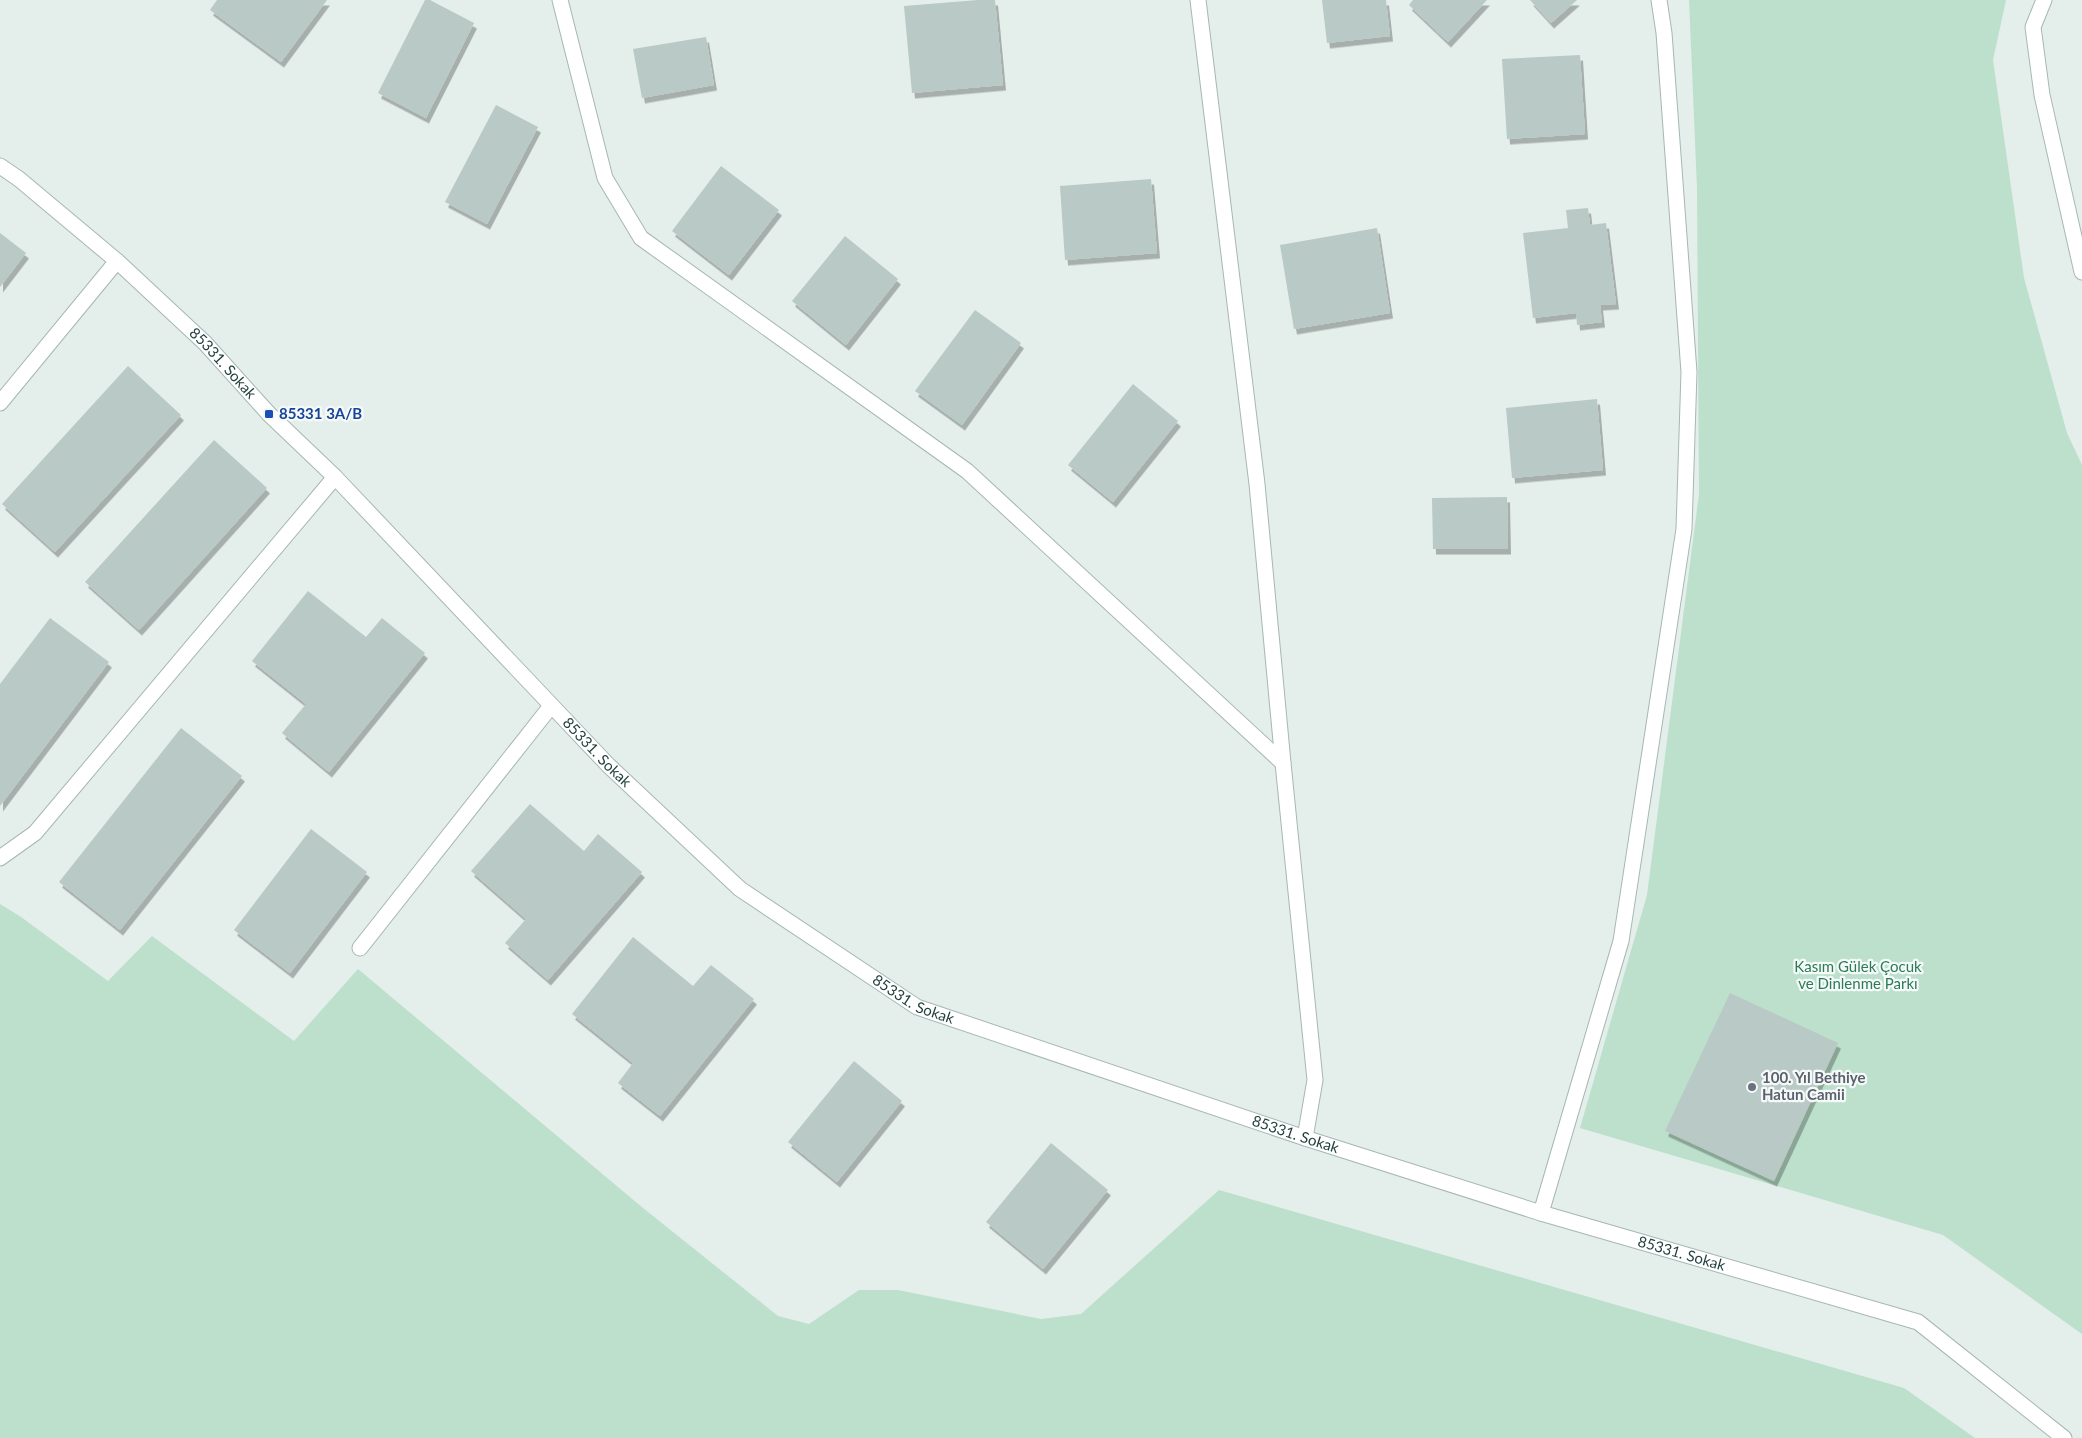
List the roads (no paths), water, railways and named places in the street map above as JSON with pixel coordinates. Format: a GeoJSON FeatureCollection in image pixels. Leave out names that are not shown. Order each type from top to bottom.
{"type":"FeatureCollection","features":[{"type":"Feature","properties":{"kind":"street"},"geometry":{"type":"LineString","coordinates":[[560,0],[604,178],[641,238],[967,471],[1283,763]]}},
{"type":"Feature","properties":{"kind":"street"},"geometry":{"type":"LineString","coordinates":[[1198,0],[1257,484],[1315,1080],[1306,1138]]}},
{"type":"Feature","properties":{"kind":"street"},"geometry":{"type":"LineString","coordinates":[[1541,1213],[1621,941],[1684,529],[1689,372],[1664,33],[1659,0]]}},
{"type":"Feature","properties":{"kind":"street"},"geometry":{"type":"LineString","coordinates":[[2044,0],[2033,27],[2042,95],[2082,272]]}},
{"type":"Feature","properties":{"kind":"street","name":"85331. Sokak"},"geometry":{"type":"LineString","coordinates":[[0,166],[19,179],[117,261],[205,344],[268,414],[335,477],[608,766],[740,889],[917,1007],[1306,1138],[1541,1213],[1918,1322],[2064,1438]]}},
{"type":"Feature","properties":{"kind":"street"},"geometry":{"type":"LineString","coordinates":[[0,403],[117,261]]}},
{"type":"Feature","properties":{"kind":"street"},"geometry":{"type":"LineString","coordinates":[[0,858],[35,833],[335,477]]}},
{"type":"Feature","properties":{"kind":"street"},"geometry":{"type":"LineString","coordinates":[[360,948],[551,706]]}},
{"type":"Feature","properties":{"kind":"place","name":"85331 3A/B"},"geometry":{"type":"Point","coordinates":[269,414]}},
{"type":"Feature","properties":{"kind":"place","name":"100. Yıl Bethiye Hatun Camii"},"geometry":{"type":"Point","coordinates":[1752,1087]}},
{"type":"Feature","properties":{"kind":"park label","name":"Kasım Gülek Çocuk ve Dinlenme Parkı"},"geometry":{"type":"Point","coordinates":[1858,976]}}]}
